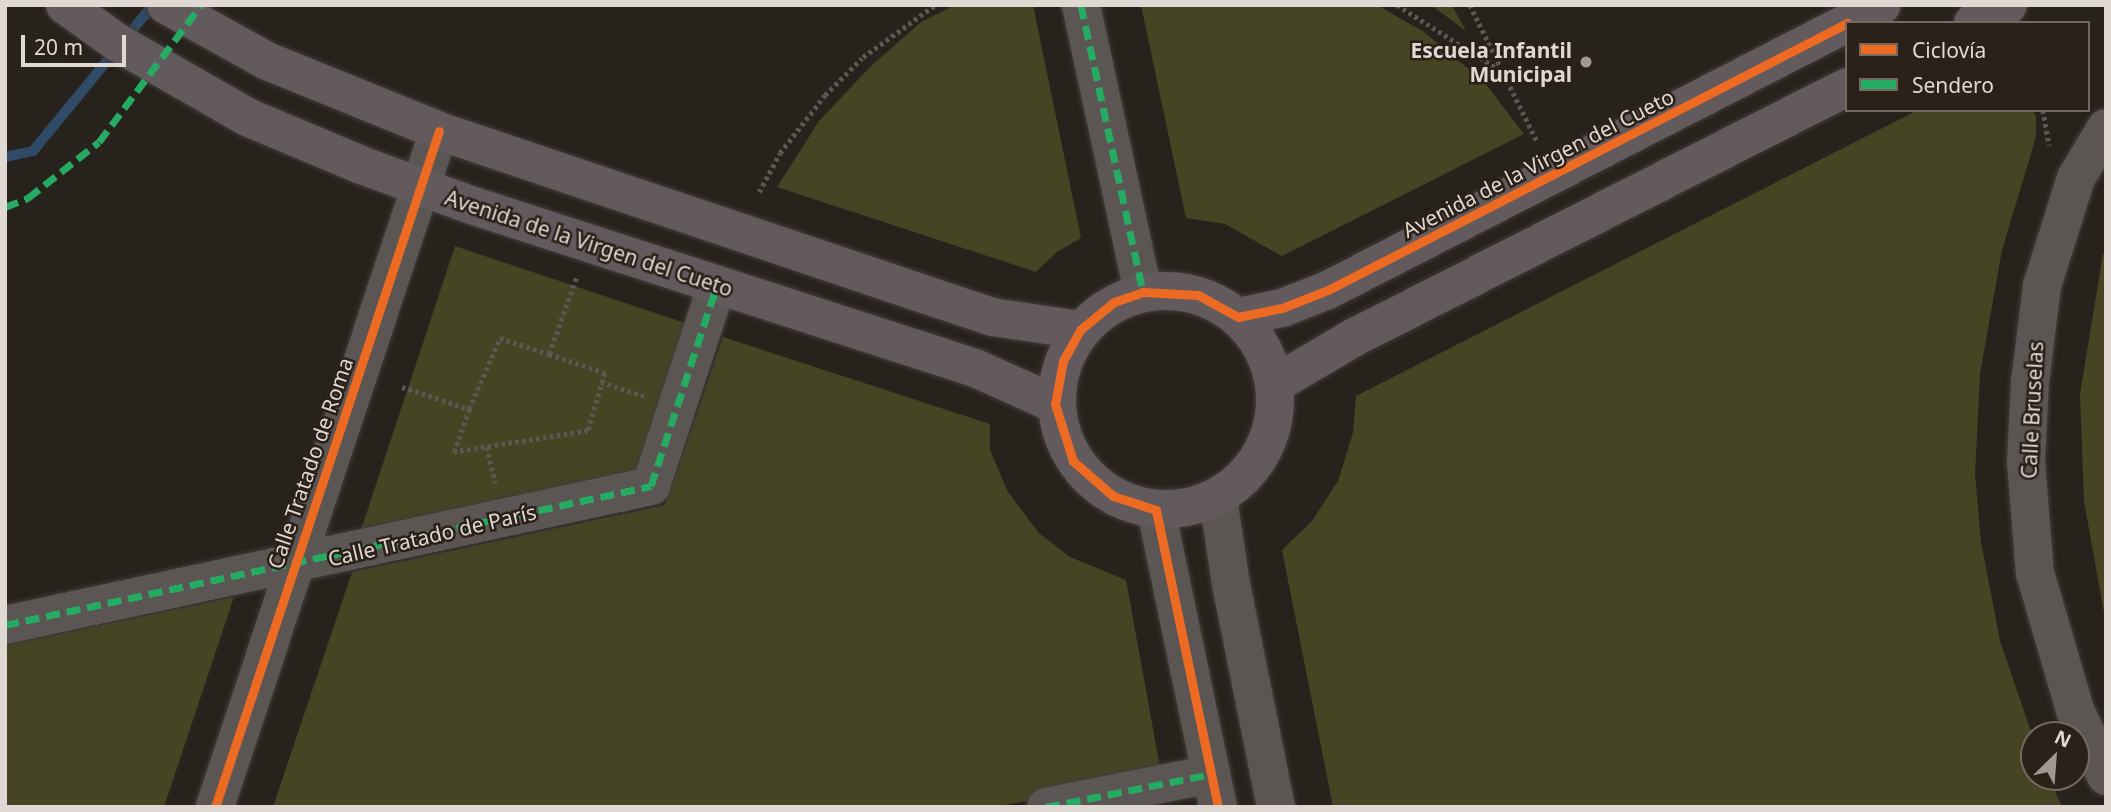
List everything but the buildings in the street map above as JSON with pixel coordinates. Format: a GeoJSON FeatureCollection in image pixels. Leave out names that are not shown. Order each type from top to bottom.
{"type":"FeatureCollection","features":[{"type":"Feature","properties":{"kind":"main road","name":"Avenida de la Virgen del Cueto"},"geometry":{"type":"LineString","coordinates":[[65,5],[118,43],[247,117],[421,188],[975,368],[1055,404]]}},
{"type":"Feature","properties":{"kind":"main road"},"geometry":{"type":"LineString","coordinates":[[166,5],[267,61],[439,131],[992,317],[1080,330]]}},
{"type":"Feature","properties":{"kind":"main road","name":"Avenida de la Virgen del Cueto"},"geometry":{"type":"LineString","coordinates":[[1851,21],[1882,5]]}},
{"type":"Feature","properties":{"kind":"main road"},"geometry":{"type":"LineString","coordinates":[[1977,21],[2008,5]]}},
{"type":"Feature","properties":{"kind":"main road","name":"Avenida de la Virgen del Cueto"},"geometry":{"type":"LineString","coordinates":[[1238,317],[1282,308],[1328,290],[1845,24]]}},
{"type":"Feature","properties":{"kind":"main road"},"geometry":{"type":"LineString","coordinates":[[1275,384],[1353,338],[1845,88]]}},
{"type":"Feature","properties":{"kind":"main road"},"geometry":{"type":"LineString","coordinates":[[1143,292],[1198,295],[1238,317],[1262,346],[1275,384],[1273,428],[1248,474],[1218,498],[1190,508],[1156,510],[1113,496],[1073,461],[1055,404],[1063,361],[1080,330],[1114,302],[1143,292]]}},
{"type":"Feature","properties":{"kind":"street"},"geometry":{"type":"LineString","coordinates":[[1082,5],[1143,292]]}},
{"type":"Feature","properties":{"kind":"street","name":"Calle Bruselas"},"geometry":{"type":"LineString","coordinates":[[2106,128],[2076,178],[2042,286],[2030,382],[2026,462],[2035,573],[2075,710],[2106,776]]}},
{"type":"Feature","properties":{"kind":"street","name":"Calle Tratado de Roma"},"geometry":{"type":"LineString","coordinates":[[215,807],[439,131]]}},
{"type":"Feature","properties":{"kind":"street","name":"Calle Tratado de París"},"geometry":{"type":"LineString","coordinates":[[5,625],[295,565],[651,486],[717,285]]}},
{"type":"Feature","properties":{"kind":"street"},"geometry":{"type":"LineString","coordinates":[[1218,498],[1231,584],[1276,807]]}},
{"type":"Feature","properties":{"kind":"street"},"geometry":{"type":"LineString","coordinates":[[1046,807],[1214,790],[1156,510]]}},
{"type":"Feature","properties":{"kind":"path"},"geometry":{"type":"LineString","coordinates":[[759,191],[780,153],[825,95],[863,57],[934,5]]}},
{"type":"Feature","properties":{"kind":"path"},"geometry":{"type":"LineString","coordinates":[[1397,5],[1504,74]]}},
{"type":"Feature","properties":{"kind":"path"},"geometry":{"type":"LineString","coordinates":[[1470,5],[1554,176]]}},
{"type":"Feature","properties":{"kind":"path"},"geometry":{"type":"LineString","coordinates":[[2043,112],[2049,145]]}},
{"type":"Feature","properties":{"kind":"path"},"geometry":{"type":"LineString","coordinates":[[549,354],[576,277]]}},
{"type":"Feature","properties":{"kind":"path"},"geometry":{"type":"LineString","coordinates":[[500,338],[549,354],[605,373],[588,431],[454,452],[469,409],[500,338]]}},
{"type":"Feature","properties":{"kind":"path"},"geometry":{"type":"LineString","coordinates":[[401,387],[469,409]]}},
{"type":"Feature","properties":{"kind":"shaded area"},"geometry":{"type":"Polygon","coordinates":[[[955,5],[1033,5],[1081,238],[1057,252],[1036,272],[777,187],[819,121],[870,67],[921,22],[955,5]]]}},
{"type":"Feature","properties":{"kind":"shaded area"},"geometry":{"type":"Polygon","coordinates":[[[1141,5],[1377,5],[1424,32],[1484,82],[1524,134],[1282,256],[1225,224],[1186,218],[1141,5]]]}},
{"type":"Feature","properties":{"kind":"shaded area"},"geometry":{"type":"Polygon","coordinates":[[[1430,5],[1452,5],[1466,31],[1435,8],[1430,5]]]}},
{"type":"Feature","properties":{"kind":"shaded area"},"geometry":{"type":"Polygon","coordinates":[[[1914,112],[2033,112],[2036,116],[2036,137],[2002,250],[1980,374],[1975,474],[1981,542],[2000,641],[2027,721],[2020,721],[2020,791],[2055,791],[2062,807],[1333,807],[1282,550],[1312,521],[1338,481],[1353,433],[1356,396],[1914,112]]]}},
{"type":"Feature","properties":{"kind":"shaded area"},"geometry":{"type":"Polygon","coordinates":[[[455,246],[691,325],[641,475],[360,533],[455,246]]]}},
{"type":"Feature","properties":{"kind":"shaded area"},"geometry":{"type":"Polygon","coordinates":[[[2103,254],[2106,255],[2106,624],[2084,501],[2080,394],[2103,254]]]}},
{"type":"Feature","properties":{"kind":"shaded area"},"geometry":{"type":"Polygon","coordinates":[[[723,337],[990,424],[990,450],[1008,492],[1039,533],[1070,557],[1126,580],[1161,773],[996,807],[273,807],[352,572],[665,505],[723,337]]]}},
{"type":"Feature","properties":{"kind":"shaded area"},"geometry":{"type":"Polygon","coordinates":[[[234,597],[164,807],[5,807],[5,645],[234,597]]]}},
{"type":"Feature","properties":{"kind":"waterway"},"geometry":{"type":"LineString","coordinates":[[5,157],[33,151],[153,5]]}},
{"type":"Feature","properties":{"kind":"marked path"},"geometry":{"type":"LineString","coordinates":[[5,207],[28,198],[99,142],[201,5]]}},
{"type":"Feature","properties":{"kind":"marked path"},"geometry":{"type":"LineString","coordinates":[[1081,5],[1143,292]]}},
{"type":"Feature","properties":{"kind":"marked path"},"geometry":{"type":"LineString","coordinates":[[5,625],[651,486],[717,285]]}},
{"type":"Feature","properties":{"kind":"marked path"},"geometry":{"type":"LineString","coordinates":[[1046,807],[1211,774]]}},
{"type":"Feature","properties":{"kind":"cycle path"},"geometry":{"type":"LineString","coordinates":[[1218,807],[1156,510],[1113,496],[1073,461],[1055,404],[1063,361],[1080,330],[1114,302],[1143,292],[1198,295],[1238,317],[1282,308],[1328,290],[1845,24]]}},
{"type":"Feature","properties":{"kind":"cycle path"},"geometry":{"type":"LineString","coordinates":[[215,807],[439,131]]}},
{"type":"Feature","properties":{"kind":"place","name":"Escuela Infantil Municipal"},"geometry":{"type":"Point","coordinates":[1586,62]}}]}
